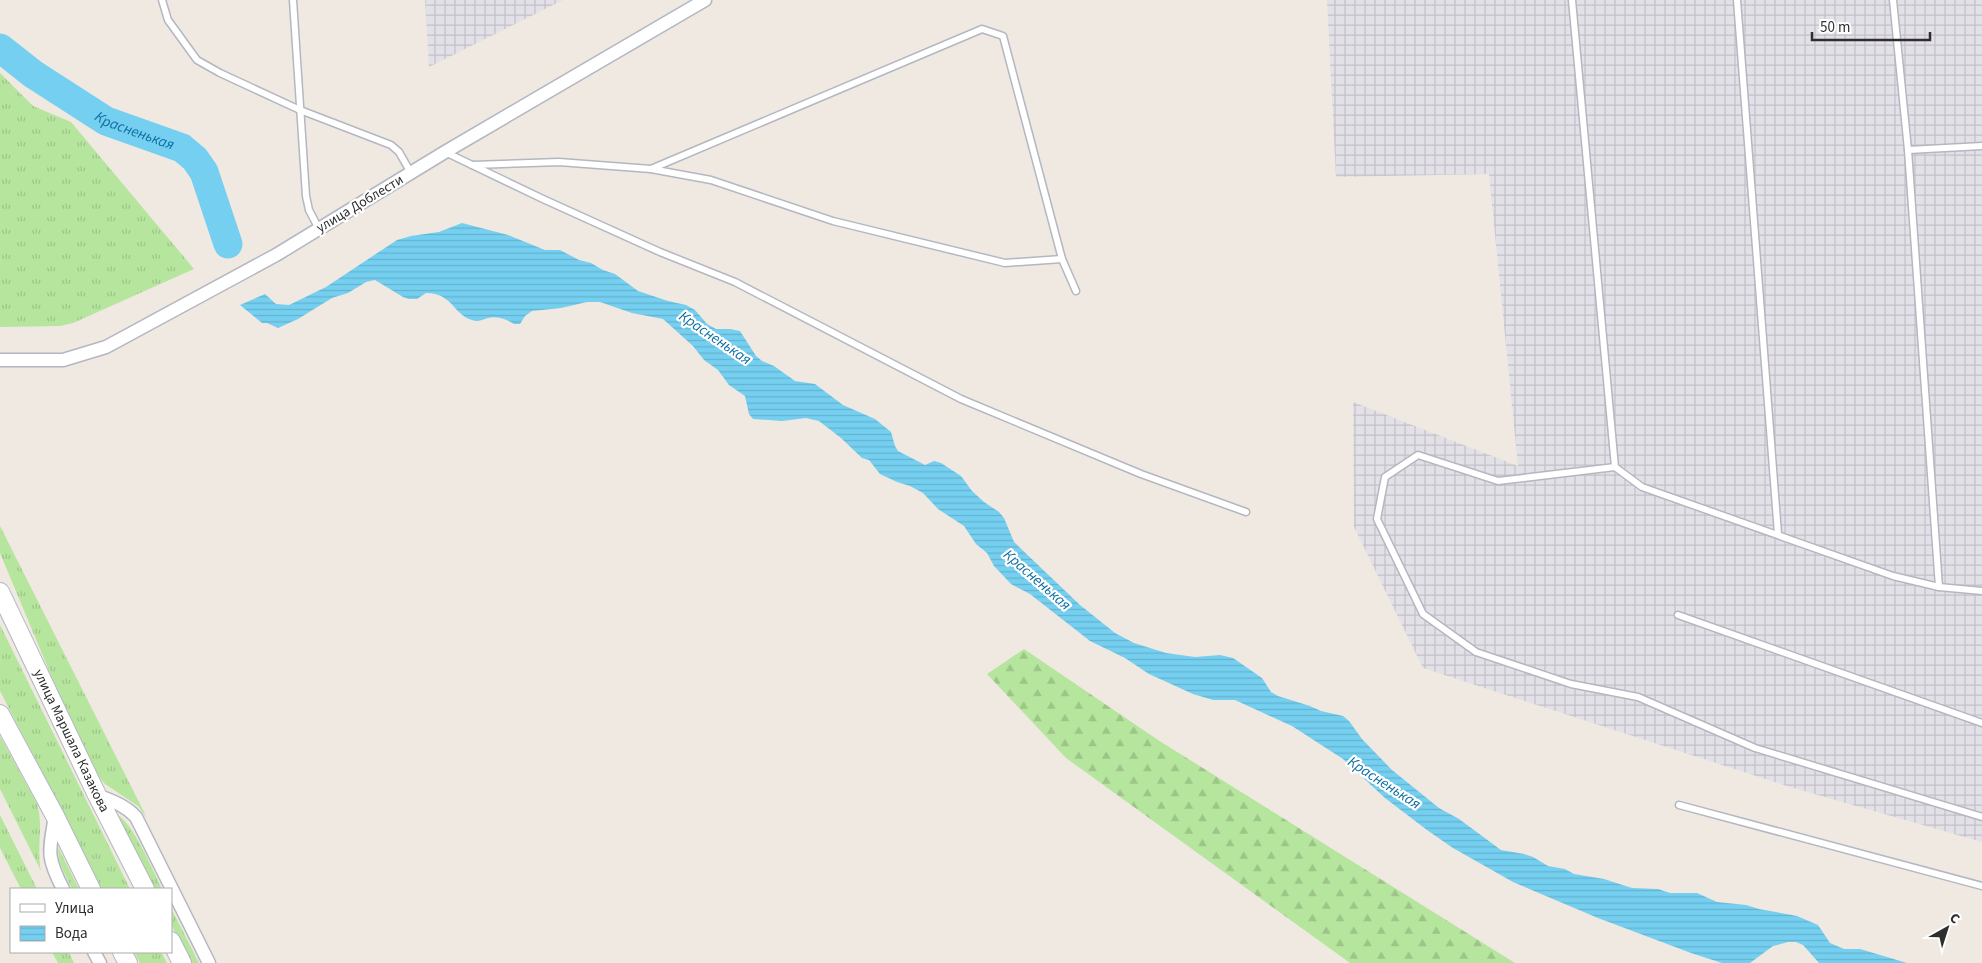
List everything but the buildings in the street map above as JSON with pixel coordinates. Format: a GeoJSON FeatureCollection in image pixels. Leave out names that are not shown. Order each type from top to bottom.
{"type":"FeatureCollection","features":[{"type":"Feature","properties":{"kind":"main road","name":"улица Маршала Казакова"},"geometry":{"type":"LineString","coordinates":[[0,592],[97,795],[144,888]]}},
{"type":"Feature","properties":{"kind":"main road"},"geometry":{"type":"LineString","coordinates":[[0,714],[90,888]]}},
{"type":"Feature","properties":{"kind":"main road"},"geometry":{"type":"LineString","coordinates":[[172,943],[182,963]]}},
{"type":"Feature","properties":{"kind":"street","name":"улица Доблести"},"geometry":{"type":"LineString","coordinates":[[0,360],[63,360],[106,348],[276,255],[704,0]]}},
{"type":"Feature","properties":{"kind":"street"},"geometry":{"type":"LineString","coordinates":[[97,795],[121,805],[136,817],[172,888]]}},
{"type":"Feature","properties":{"kind":"street"},"geometry":{"type":"LineString","coordinates":[[54,816],[50,858],[52,868],[62,888]]}},
{"type":"Feature","properties":{"kind":"street"},"geometry":{"type":"LineString","coordinates":[[172,889],[209,963]]}},
{"type":"Feature","properties":{"kind":"lane"},"geometry":{"type":"LineString","coordinates":[[162,0],[168,20],[197,60],[220,73],[300,110],[391,145],[399,152],[411,173]]}},
{"type":"Feature","properties":{"kind":"lane"},"geometry":{"type":"LineString","coordinates":[[294,0],[306,196],[309,210],[319,229]]}},
{"type":"Feature","properties":{"kind":"lane"},"geometry":{"type":"LineString","coordinates":[[1572,0],[1615,467]]}},
{"type":"Feature","properties":{"kind":"lane"},"geometry":{"type":"LineString","coordinates":[[1737,0],[1778,534]]}},
{"type":"Feature","properties":{"kind":"lane"},"geometry":{"type":"LineString","coordinates":[[1893,0],[1908,150],[1939,587]]}},
{"type":"Feature","properties":{"kind":"lane"},"geometry":{"type":"LineString","coordinates":[[651,169],[982,29],[1003,36],[1062,259],[1076,291]]}},
{"type":"Feature","properties":{"kind":"lane"},"geometry":{"type":"LineString","coordinates":[[1908,150],[1982,146]]}},
{"type":"Feature","properties":{"kind":"lane"},"geometry":{"type":"LineString","coordinates":[[446,152],[651,248],[735,282],[961,399],[1142,474],[1246,512]]}},
{"type":"Feature","properties":{"kind":"lane"},"geometry":{"type":"LineString","coordinates":[[471,165],[559,162],[651,169],[711,180],[833,221],[1005,263],[1062,259]]}},
{"type":"Feature","properties":{"kind":"lane"},"geometry":{"type":"LineString","coordinates":[[1982,591],[1939,587],[1893,576],[1642,487],[1615,467],[1498,481],[1418,455],[1385,477],[1377,519],[1423,614],[1476,652],[1571,684],[1638,697],[1755,748],[1982,817]]}},
{"type":"Feature","properties":{"kind":"lane"},"geometry":{"type":"LineString","coordinates":[[1678,615],[1982,723]]}},
{"type":"Feature","properties":{"kind":"lane"},"geometry":{"type":"LineString","coordinates":[[1678,805],[1982,886]]}},
{"type":"Feature","properties":{"kind":"shaded area"},"geometry":{"type":"Polygon","coordinates":[[[425,0],[563,0],[429,67],[425,0]]]}},
{"type":"Feature","properties":{"kind":"shaded area"},"geometry":{"type":"Polygon","coordinates":[[[1327,0],[1982,0],[1982,842],[1790,787],[1423,668],[1354,527],[1353,402],[1518,466],[1489,174],[1336,177],[1327,0]]]}},
{"type":"Feature","properties":{"kind":"green space"},"geometry":{"type":"Polygon","coordinates":[[[0,73],[33,106],[71,122],[194,269],[73,323],[60,326],[0,327],[0,73]]]}},
{"type":"Feature","properties":{"kind":"green space"},"geometry":{"type":"Polygon","coordinates":[[[0,526],[147,818],[138,806],[105,784],[96,774],[68,716],[0,553],[0,526]]]}},
{"type":"Feature","properties":{"kind":"green space"},"geometry":{"type":"Polygon","coordinates":[[[0,625],[130,888],[101,888],[0,691],[0,625]]]}},
{"type":"Feature","properties":{"kind":"green space"},"geometry":{"type":"Polygon","coordinates":[[[1024,649],[1158,740],[1515,963],[1350,963],[1066,758],[987,674],[1024,649]]]}},
{"type":"Feature","properties":{"kind":"green space"},"geometry":{"type":"Polygon","coordinates":[[[0,736],[37,804],[40,821],[39,854],[41,871],[0,789],[0,736]]]}},
{"type":"Feature","properties":{"kind":"green space"},"geometry":{"type":"Polygon","coordinates":[[[116,814],[136,836],[148,859],[162,888],[153,888],[116,814]]]}},
{"type":"Feature","properties":{"kind":"green space"},"geometry":{"type":"Polygon","coordinates":[[[0,815],[36,888],[20,888],[0,848],[0,815]]]}},
{"type":"Feature","properties":{"kind":"green space"},"geometry":{"type":"Polygon","coordinates":[[[58,847],[78,888],[72,888],[59,862],[58,847]]]}},
{"type":"Feature","properties":{"kind":"green space"},"geometry":{"type":"Polygon","coordinates":[[[172,910],[199,963],[191,963],[172,926],[172,910]]]}},
{"type":"Feature","properties":{"kind":"green space"},"geometry":{"type":"Polygon","coordinates":[[[53,953],[69,953],[74,963],[58,963],[53,953]]]}},
{"type":"Feature","properties":{"kind":"green space"},"geometry":{"type":"Polygon","coordinates":[[[135,953],[162,953],[167,963],[140,963],[135,953]]]}},
{"type":"Feature","properties":{"kind":"water"},"geometry":{"type":"Polygon","coordinates":[[[462,223],[508,235],[545,250],[560,250],[579,260],[591,263],[615,274],[638,291],[686,305],[695,310],[707,324],[716,329],[740,331],[756,356],[762,361],[774,366],[795,381],[815,384],[843,405],[875,419],[891,432],[898,451],[925,465],[934,461],[941,463],[961,476],[972,491],[1004,518],[1014,542],[1080,605],[1115,633],[1134,643],[1166,653],[1195,657],[1220,655],[1233,658],[1262,678],[1271,692],[1278,696],[1321,711],[1343,716],[1392,770],[1439,808],[1459,819],[1501,850],[1524,854],[1548,866],[1565,869],[1574,874],[1604,879],[1632,888],[1658,889],[1670,893],[1697,893],[1717,902],[1746,905],[1797,916],[1818,925],[1830,943],[1844,949],[1860,949],[1907,963],[1819,963],[1803,945],[1796,942],[1788,942],[1773,946],[1750,963],[1722,963],[1598,918],[1513,882],[1453,848],[1427,830],[1385,798],[1343,759],[1292,726],[1235,700],[1213,700],[1193,694],[1149,674],[1125,658],[1090,641],[1030,594],[1011,584],[994,566],[987,553],[976,544],[964,526],[938,509],[923,493],[880,474],[869,460],[862,458],[819,421],[806,418],[782,421],[753,419],[749,414],[745,396],[729,385],[718,370],[704,360],[693,346],[663,319],[632,313],[600,302],[587,302],[561,308],[532,311],[525,316],[520,324],[514,324],[505,319],[495,317],[476,321],[468,319],[448,301],[435,294],[426,293],[417,299],[409,299],[375,280],[366,282],[348,293],[332,298],[298,319],[278,328],[262,323],[240,305],[265,294],[276,304],[289,305],[326,287],[397,240],[439,232],[462,223]]]}},
{"type":"Feature","properties":{"kind":"waterway","name":"Красненькая"},"geometry":{"type":"LineString","coordinates":[[0,48],[33,74],[106,121],[182,148],[195,159],[204,172],[228,244]]}}]}
